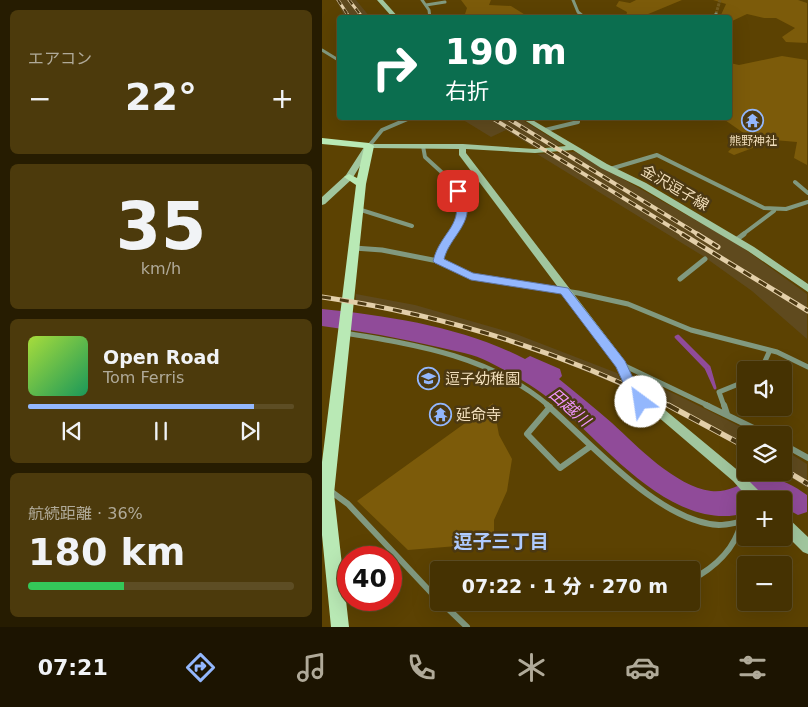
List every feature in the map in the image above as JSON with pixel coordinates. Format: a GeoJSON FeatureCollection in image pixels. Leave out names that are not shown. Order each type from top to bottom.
{"type":"FeatureCollection","features":[{"type":"Feature","properties":{"kind":"main road"},"geometry":{"type":"LineString","coordinates":[[322,142],[369,146],[361,184],[324,491],[340,627]]}},
{"type":"Feature","properties":{"kind":"main road"},"geometry":{"type":"LineString","coordinates":[[349,177],[361,184]]}},
{"type":"Feature","properties":{"kind":"street"},"geometry":{"type":"LineString","coordinates":[[380,0],[394,15]]}},
{"type":"Feature","properties":{"kind":"street"},"geometry":{"type":"LineString","coordinates":[[422,0],[429,15]]}},
{"type":"Feature","properties":{"kind":"street"},"geometry":{"type":"LineString","coordinates":[[573,0],[578,12],[582,15]]}},
{"type":"Feature","properties":{"kind":"street"},"geometry":{"type":"LineString","coordinates":[[426,5],[445,2]]}},
{"type":"Feature","properties":{"kind":"street"},"geometry":{"type":"LineString","coordinates":[[322,50],[337,59]]}},
{"type":"Feature","properties":{"kind":"street"},"geometry":{"type":"LineString","coordinates":[[322,202],[349,177],[382,130],[406,120]]}},
{"type":"Feature","properties":{"kind":"street","name":"金沢逗子線"},"geometry":{"type":"LineString","coordinates":[[528,120],[610,169],[643,185],[736,240],[808,289]]}},
{"type":"Feature","properties":{"kind":"street"},"geometry":{"type":"LineString","coordinates":[[545,130],[574,124],[578,120]]}},
{"type":"Feature","properties":{"kind":"street"},"geometry":{"type":"LineString","coordinates":[[369,146],[462,146],[535,151],[574,148]]}},
{"type":"Feature","properties":{"kind":"street"},"geometry":{"type":"LineString","coordinates":[[423,146],[425,157],[438,168],[458,191],[463,204],[460,225],[446,240],[438,261]]}},
{"type":"Feature","properties":{"kind":"street"},"geometry":{"type":"LineString","coordinates":[[462,146],[462,153],[620,364],[636,396],[661,413],[737,477],[750,491]]}},
{"type":"Feature","properties":{"kind":"street"},"geometry":{"type":"LineString","coordinates":[[610,169],[657,155],[702,176],[756,205],[774,210],[791,208],[808,202]]}},
{"type":"Feature","properties":{"kind":"street"},"geometry":{"type":"LineString","coordinates":[[795,182],[808,193]]}},
{"type":"Feature","properties":{"kind":"street"},"geometry":{"type":"LineString","coordinates":[[358,209],[412,226]]}},
{"type":"Feature","properties":{"kind":"street"},"geometry":{"type":"LineString","coordinates":[[736,240],[774,210]]}},
{"type":"Feature","properties":{"kind":"street"},"geometry":{"type":"LineString","coordinates":[[354,248],[382,250],[438,261],[471,276],[564,290],[628,304],[679,326],[770,350],[808,367]]}},
{"type":"Feature","properties":{"kind":"street"},"geometry":{"type":"LineString","coordinates":[[680,278],[705,259]]}},
{"type":"Feature","properties":{"kind":"street"},"geometry":{"type":"LineString","coordinates":[[344,332],[406,344],[470,360],[512,381],[550,407],[591,446],[651,498],[674,511],[719,524],[737,522]]}},
{"type":"Feature","properties":{"kind":"street"},"geometry":{"type":"LineString","coordinates":[[765,361],[770,350]]}},
{"type":"Feature","properties":{"kind":"street"},"geometry":{"type":"LineString","coordinates":[[620,364],[750,426]]}},
{"type":"Feature","properties":{"kind":"street"},"geometry":{"type":"LineString","coordinates":[[727,414],[719,392],[737,385]]}},
{"type":"Feature","properties":{"kind":"street"},"geometry":{"type":"LineString","coordinates":[[550,407],[527,434],[560,468],[591,446]]}},
{"type":"Feature","properties":{"kind":"street"},"geometry":{"type":"LineString","coordinates":[[792,449],[808,458]]}},
{"type":"Feature","properties":{"kind":"street"},"geometry":{"type":"LineString","coordinates":[[324,491],[348,504],[430,591]]}},
{"type":"Feature","properties":{"kind":"street"},"geometry":{"type":"LineString","coordinates":[[700,575],[713,567],[737,532]]}},
{"type":"Feature","properties":{"kind":"street"},"geometry":{"type":"LineString","coordinates":[[792,532],[808,547]]}},
{"type":"Feature","properties":{"kind":"street"},"geometry":{"type":"LineString","coordinates":[[451,611],[467,627]]}},
{"type":"Feature","properties":{"kind":"shaded area"},"geometry":{"type":"Polygon","coordinates":[[[336,0],[356,0],[368,15],[344,15],[336,0]]]}},
{"type":"Feature","properties":{"kind":"shaded area"},"geometry":{"type":"Polygon","coordinates":[[[461,0],[491,0],[489,5],[511,6],[525,15],[465,15],[467,8],[461,0]]]}},
{"type":"Feature","properties":{"kind":"shaded area"},"geometry":{"type":"Polygon","coordinates":[[[636,0],[682,0],[646,15],[626,15],[627,12],[616,6],[619,1],[630,3],[636,0]]]}},
{"type":"Feature","properties":{"kind":"shaded area"},"geometry":{"type":"Polygon","coordinates":[[[713,0],[798,0],[807,3],[807,43],[786,42],[782,37],[795,28],[776,18],[764,18],[747,14],[732,21],[732,15],[721,15],[726,4],[713,0]]]}},
{"type":"Feature","properties":{"kind":"shaded area"},"geometry":{"type":"Polygon","coordinates":[[[782,56],[807,60],[807,165],[794,158],[797,142],[774,140],[734,155],[728,152],[745,134],[725,120],[732,120],[732,63],[739,65],[782,56]]]}},
{"type":"Feature","properties":{"kind":"shaded area"},"geometry":{"type":"Polygon","coordinates":[[[463,120],[522,120],[563,145],[535,148],[506,130],[491,137],[463,120]]]}},
{"type":"Feature","properties":{"kind":"shaded area"},"geometry":{"type":"Polygon","coordinates":[[[575,152],[736,243],[807,294],[807,339],[752,291],[703,256],[537,154],[575,152]]]}},
{"type":"Feature","properties":{"kind":"shaded area"},"geometry":{"type":"Polygon","coordinates":[[[356,294],[415,305],[516,334],[617,373],[625,388],[558,360],[462,327],[410,314],[356,305],[356,294]]]}},
{"type":"Feature","properties":{"kind":"shaded area"},"geometry":{"type":"Polygon","coordinates":[[[631,375],[677,395],[739,426],[737,426],[737,445],[642,395],[631,375]]]}},
{"type":"Feature","properties":{"kind":"shaded area"},"geometry":{"type":"Polygon","coordinates":[[[493,403],[499,435],[512,459],[507,491],[494,520],[494,543],[408,550],[357,501],[493,403]]]}},
{"type":"Feature","properties":{"kind":"shaded area"},"geometry":{"type":"Polygon","coordinates":[[[792,455],[807,464],[807,488],[792,478],[792,455]]]}},
{"type":"Feature","properties":{"kind":"water","name":"田越川"},"geometry":{"type":"Polygon","coordinates":[[[322,309],[374,315],[451,331],[501,348],[525,359],[530,356],[560,369],[562,376],[559,379],[606,417],[645,454],[684,482],[697,488],[716,491],[727,490],[751,481],[781,481],[807,495],[807,512],[798,515],[792,512],[792,491],[737,491],[737,514],[720,516],[694,511],[669,500],[645,484],[554,402],[508,372],[483,359],[464,353],[366,332],[322,326],[322,309]]]}},
{"type":"Feature","properties":{"kind":"waterway"},"geometry":{"type":"LineString","coordinates":[[678,336],[709,367],[715,388],[706,368],[676,337],[678,336]]}},
{"type":"Feature","properties":{"kind":"tunnel"},"geometry":{"type":"LineString","coordinates":[[716,14],[720,0]]}},
{"type":"Feature","properties":{"kind":"railway"},"geometry":{"type":"LineString","coordinates":[[338,0],[348,15]]}},
{"type":"Feature","properties":{"kind":"railway"},"geometry":{"type":"LineString","coordinates":[[349,0],[361,15]]}},
{"type":"Feature","properties":{"kind":"railway"},"geometry":{"type":"LineString","coordinates":[[495,120],[684,235]]}},
{"type":"Feature","properties":{"kind":"railway"},"geometry":{"type":"LineString","coordinates":[[510,120],[699,235]]}},
{"type":"Feature","properties":{"kind":"railway"},"geometry":{"type":"LineString","coordinates":[[682,234],[808,311]]}},
{"type":"Feature","properties":{"kind":"railway"},"geometry":{"type":"LineString","coordinates":[[697,234],[718,247]]}},
{"type":"Feature","properties":{"kind":"railway"},"geometry":{"type":"LineString","coordinates":[[322,297],[412,314],[500,338],[586,368],[669,405]]}},
{"type":"Feature","properties":{"kind":"railway"},"geometry":{"type":"LineString","coordinates":[[669,405],[737,442]]}},
{"type":"Feature","properties":{"kind":"railway"},"geometry":{"type":"LineString","coordinates":[[792,474],[808,484]]}},
{"type":"Feature","properties":{"kind":"place","name":"熊野神社"},"geometry":{"type":"Point","coordinates":[753,120]}},
{"type":"Feature","properties":{"kind":"place","name":"逗子幼稚園"},"geometry":{"type":"Point","coordinates":[429,379]}},
{"type":"Feature","properties":{"kind":"place","name":"延命寺"},"geometry":{"type":"Point","coordinates":[440,415]}},
{"type":"Feature","properties":{"kind":"district","name":"逗子三丁目"},"geometry":{"type":"Point","coordinates":[501,541]}},
{"type":"Feature","properties":{"kind":"route"},"geometry":{"type":"LineString","coordinates":[[458,191],[462,197],[463,204],[460,225],[446,240],[438,261],[471,276],[564,290],[620,364],[641,402]]}}]}
